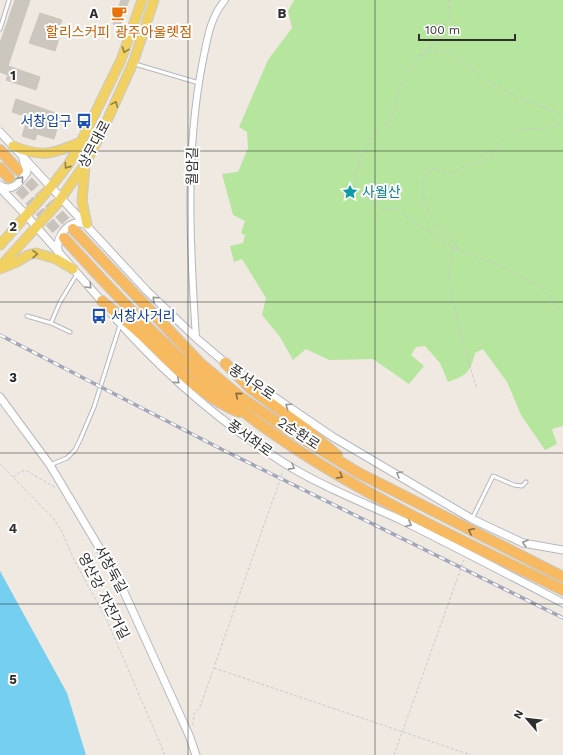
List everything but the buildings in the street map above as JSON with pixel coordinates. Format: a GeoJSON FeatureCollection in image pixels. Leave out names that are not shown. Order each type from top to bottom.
{"type":"FeatureCollection","features":[{"type":"Feature","properties":{"kind":"highway"},"geometry":{"type":"LineString","coordinates":[[0,150],[18,170]]}},
{"type":"Feature","properties":{"kind":"highway"},"geometry":{"type":"LineString","coordinates":[[0,168],[9,178]]}},
{"type":"Feature","properties":{"kind":"highway","name":"2순환로"},"geometry":{"type":"LineString","coordinates":[[73,229],[200,362],[249,404],[288,430],[357,472],[563,577]]}},
{"type":"Feature","properties":{"kind":"highway","name":"2순환로"},"geometry":{"type":"LineString","coordinates":[[64,238],[148,329],[194,372],[249,416],[341,477],[563,590]]}},
{"type":"Feature","properties":{"kind":"highway"},"geometry":{"type":"LineString","coordinates":[[102,301],[141,334],[186,378],[221,405],[249,416]]}},
{"type":"Feature","properties":{"kind":"highway"},"geometry":{"type":"LineString","coordinates":[[225,363],[251,389],[306,428],[357,472]]}},
{"type":"Feature","properties":{"kind":"main road","name":"상무대로"},"geometry":{"type":"LineString","coordinates":[[0,245],[68,165],[81,142],[121,60],[142,0]]}},
{"type":"Feature","properties":{"kind":"main road","name":"상무대로"},"geometry":{"type":"LineString","coordinates":[[0,268],[61,199],[85,164],[101,134],[133,64],[154,0]]}},
{"type":"Feature","properties":{"kind":"main road"},"geometry":{"type":"LineString","coordinates":[[13,146],[27,152],[41,154],[58,151],[81,142]]}},
{"type":"Feature","properties":{"kind":"main road"},"geometry":{"type":"LineString","coordinates":[[85,164],[82,201],[86,224]]}},
{"type":"Feature","properties":{"kind":"main road"},"geometry":{"type":"LineString","coordinates":[[0,268],[17,262],[28,255],[36,253],[56,259],[75,271]]}},
{"type":"Feature","properties":{"kind":"street","name":"월암길"},"geometry":{"type":"LineString","coordinates":[[196,338],[192,279],[192,142],[199,83],[212,21],[225,0]]}},
{"type":"Feature","properties":{"kind":"street","name":"풍서우로"},"geometry":{"type":"LineString","coordinates":[[0,132],[147,292],[225,363],[333,437],[472,519],[524,543],[563,550]]}},
{"type":"Feature","properties":{"kind":"street"},"geometry":{"type":"LineString","coordinates":[[0,187],[12,188],[20,182],[27,172],[22,156]]}},
{"type":"Feature","properties":{"kind":"street","name":"풍서좌로"},"geometry":{"type":"LineString","coordinates":[[0,187],[36,228],[58,250],[120,323],[163,369],[232,426],[286,464],[321,483],[402,521],[563,603]]}},
{"type":"Feature","properties":{"kind":"street"},"geometry":{"type":"LineString","coordinates":[[58,250],[56,242],[58,238],[74,222],[78,221],[86,224]]}},
{"type":"Feature","properties":{"kind":"street","name":"서창둑길"},"geometry":{"type":"LineString","coordinates":[[0,397],[50,465],[119,581],[189,735],[196,755]]}},
{"type":"Feature","properties":{"kind":"street"},"geometry":{"type":"LineString","coordinates":[[0,406],[16,419]]}},
{"type":"Feature","properties":{"kind":"lane"},"geometry":{"type":"LineString","coordinates":[[0,29],[9,0]]}},
{"type":"Feature","properties":{"kind":"lane"},"geometry":{"type":"LineString","coordinates":[[133,64],[199,83]]}},
{"type":"Feature","properties":{"kind":"lane"},"geometry":{"type":"LineString","coordinates":[[51,324],[75,271]]}},
{"type":"Feature","properties":{"kind":"lane"},"geometry":{"type":"LineString","coordinates":[[28,316],[70,332]]}},
{"type":"Feature","properties":{"kind":"lane"},"geometry":{"type":"LineString","coordinates":[[50,465],[67,458],[75,450],[80,440],[99,392],[120,323]]}},
{"type":"Feature","properties":{"kind":"lane"},"geometry":{"type":"LineString","coordinates":[[472,519],[493,476],[514,485],[522,486],[526,482]]}},
{"type":"Feature","properties":{"kind":"path"},"geometry":{"type":"LineString","coordinates":[[450,0],[450,19],[442,26],[435,42],[418,57],[399,89],[395,109],[389,121],[373,136],[363,152],[355,175],[354,184],[359,194],[373,200],[382,209],[395,209],[408,216],[424,229],[453,248],[506,268],[542,289],[563,314]]}},
{"type":"Feature","properties":{"kind":"path"},"geometry":{"type":"LineString","coordinates":[[418,57],[435,50],[450,52],[487,81],[517,98],[558,113],[563,117]]}},
{"type":"Feature","properties":{"kind":"path"},"geometry":{"type":"LineString","coordinates":[[457,249],[456,244],[451,238],[441,232],[429,213],[422,188],[424,176],[433,169],[451,172],[467,166],[480,164],[489,157],[503,140],[516,131],[523,129],[533,130],[549,128],[563,122]]}},
{"type":"Feature","properties":{"kind":"path"},"geometry":{"type":"LineString","coordinates":[[453,248],[448,272],[461,338],[477,389]]}},
{"type":"Feature","properties":{"kind":"path","name":"영산강 자전거길"},"geometry":{"type":"LineString","coordinates":[[0,464],[54,519],[62,532],[75,562],[106,618],[165,755]]}},
{"type":"Feature","properties":{"kind":"path"},"geometry":{"type":"LineString","coordinates":[[189,735],[192,728],[194,714],[200,706],[214,668],[286,464]]}},
{"type":"Feature","properties":{"kind":"path"},"geometry":{"type":"LineString","coordinates":[[13,477],[27,471],[57,489]]}},
{"type":"Feature","properties":{"kind":"path"},"geometry":{"type":"LineString","coordinates":[[394,755],[466,554]]}},
{"type":"Feature","properties":{"kind":"path"},"geometry":{"type":"LineString","coordinates":[[214,668],[471,755]]}},
{"type":"Feature","properties":{"kind":"green space"},"geometry":{"type":"Polygon","coordinates":[[[294,0],[563,0],[563,426],[552,429],[557,444],[545,450],[521,415],[507,382],[483,349],[475,353],[469,369],[464,375],[448,382],[440,363],[425,346],[416,347],[411,355],[424,366],[409,384],[373,359],[329,360],[306,349],[293,360],[280,337],[262,315],[266,298],[242,259],[234,262],[230,246],[243,243],[245,235],[241,233],[245,221],[233,215],[222,174],[238,172],[248,148],[247,132],[239,127],[268,60],[292,28],[288,11],[294,0]]]}},
{"type":"Feature","properties":{"kind":"water"},"geometry":{"type":"Polygon","coordinates":[[[0,571],[67,693],[86,755],[0,755],[0,571]]]}},
{"type":"Feature","properties":{"kind":"tunnel"},"geometry":{"type":"LineString","coordinates":[[18,170],[73,229]]}},
{"type":"Feature","properties":{"kind":"tunnel"},"geometry":{"type":"LineString","coordinates":[[9,178],[64,238]]}},
{"type":"Feature","properties":{"kind":"railway"},"geometry":{"type":"LineString","coordinates":[[0,335],[225,451],[563,618]]}},
{"type":"Feature","properties":{"kind":"place","name":"할리스커피 광주아울렛점"},"geometry":{"type":"Point","coordinates":[119,13]}},
{"type":"Feature","properties":{"kind":"place","name":"서창입구"},"geometry":{"type":"Point","coordinates":[84,121]}},
{"type":"Feature","properties":{"kind":"place","name":"사월산"},"geometry":{"type":"Point","coordinates":[350,192]}},
{"type":"Feature","properties":{"kind":"place","name":"서창사거리"},"geometry":{"type":"Point","coordinates":[99,316]}}]}
